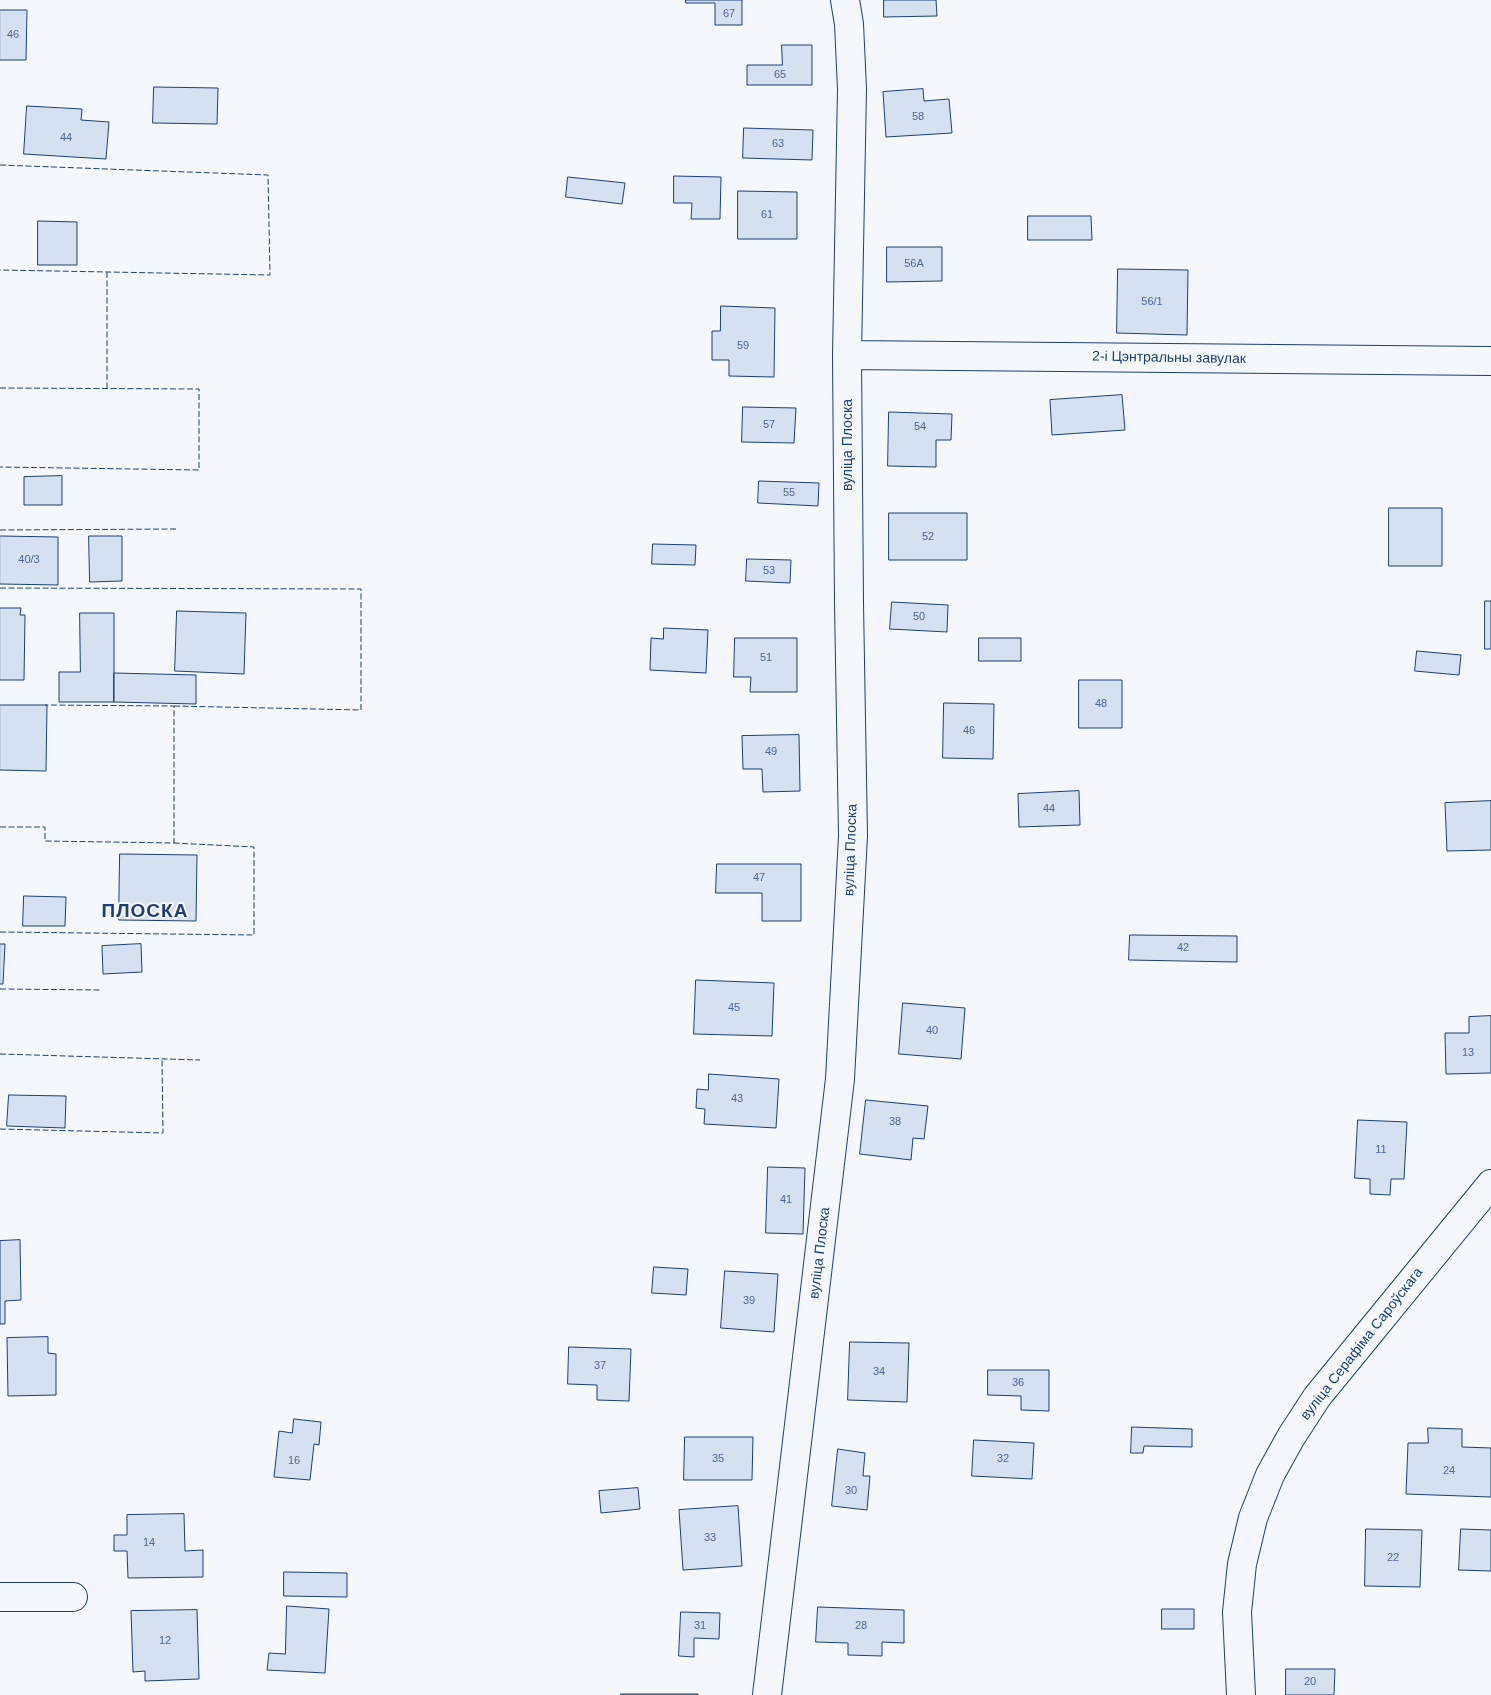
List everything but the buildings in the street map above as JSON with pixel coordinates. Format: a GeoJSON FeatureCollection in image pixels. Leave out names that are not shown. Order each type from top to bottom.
{"type":"FeatureCollection","features":[{"type":"Feature","properties":{"kind":"street","name":"вуліца Плоска"},"geometry":{"type":"LineString","coordinates":[[766,1695],[840,1070],[853,836],[848,603],[847,355],[852,89],[849,24],[845,0]]}},
{"type":"Feature","properties":{"kind":"street","name":"2-і Цэнтральны завулак"},"geometry":{"type":"LineString","coordinates":[[847,355],[1491,361]]}},
{"type":"Feature","properties":{"kind":"street","name":"вуліца Серафіма Сароўскага"},"geometry":{"type":"LineString","coordinates":[[1241,1695],[1237,1612],[1242,1564],[1253,1518],[1270,1474],[1317,1397],[1491,1184]]}},
{"type":"Feature","properties":{"kind":"street"},"geometry":{"type":"LineString","coordinates":[[0,1597],[73,1597]]}},
{"type":"Feature","properties":{"kind":"fence"},"geometry":{"type":"LineString","coordinates":[[0,165],[268,175],[270,275],[0,270]]}},
{"type":"Feature","properties":{"kind":"fence"},"geometry":{"type":"LineString","coordinates":[[107,272],[107,389]]}},
{"type":"Feature","properties":{"kind":"fence"},"geometry":{"type":"LineString","coordinates":[[0,388],[199,389],[199,470],[0,467]]}},
{"type":"Feature","properties":{"kind":"fence"},"geometry":{"type":"LineString","coordinates":[[0,530],[177,529]]}},
{"type":"Feature","properties":{"kind":"fence"},"geometry":{"type":"LineString","coordinates":[[0,588],[361,589],[361,710],[174,706]]}},
{"type":"Feature","properties":{"kind":"fence"},"geometry":{"type":"LineString","coordinates":[[0,827],[45,827],[45,841],[174,843],[174,706],[45,705]]}},
{"type":"Feature","properties":{"kind":"fence"},"geometry":{"type":"LineString","coordinates":[[0,932],[254,935],[254,847],[174,843]]}},
{"type":"Feature","properties":{"kind":"fence"},"geometry":{"type":"LineString","coordinates":[[0,989],[102,990]]}},
{"type":"Feature","properties":{"kind":"fence"},"geometry":{"type":"LineString","coordinates":[[0,1054],[200,1060]]}},
{"type":"Feature","properties":{"kind":"fence"},"geometry":{"type":"LineString","coordinates":[[0,1129],[163,1133],[162,1058]]}},
{"type":"Feature","properties":{"kind":"district","name":"ПЛОСКА"},"geometry":{"type":"Point","coordinates":[145,912]}}]}
